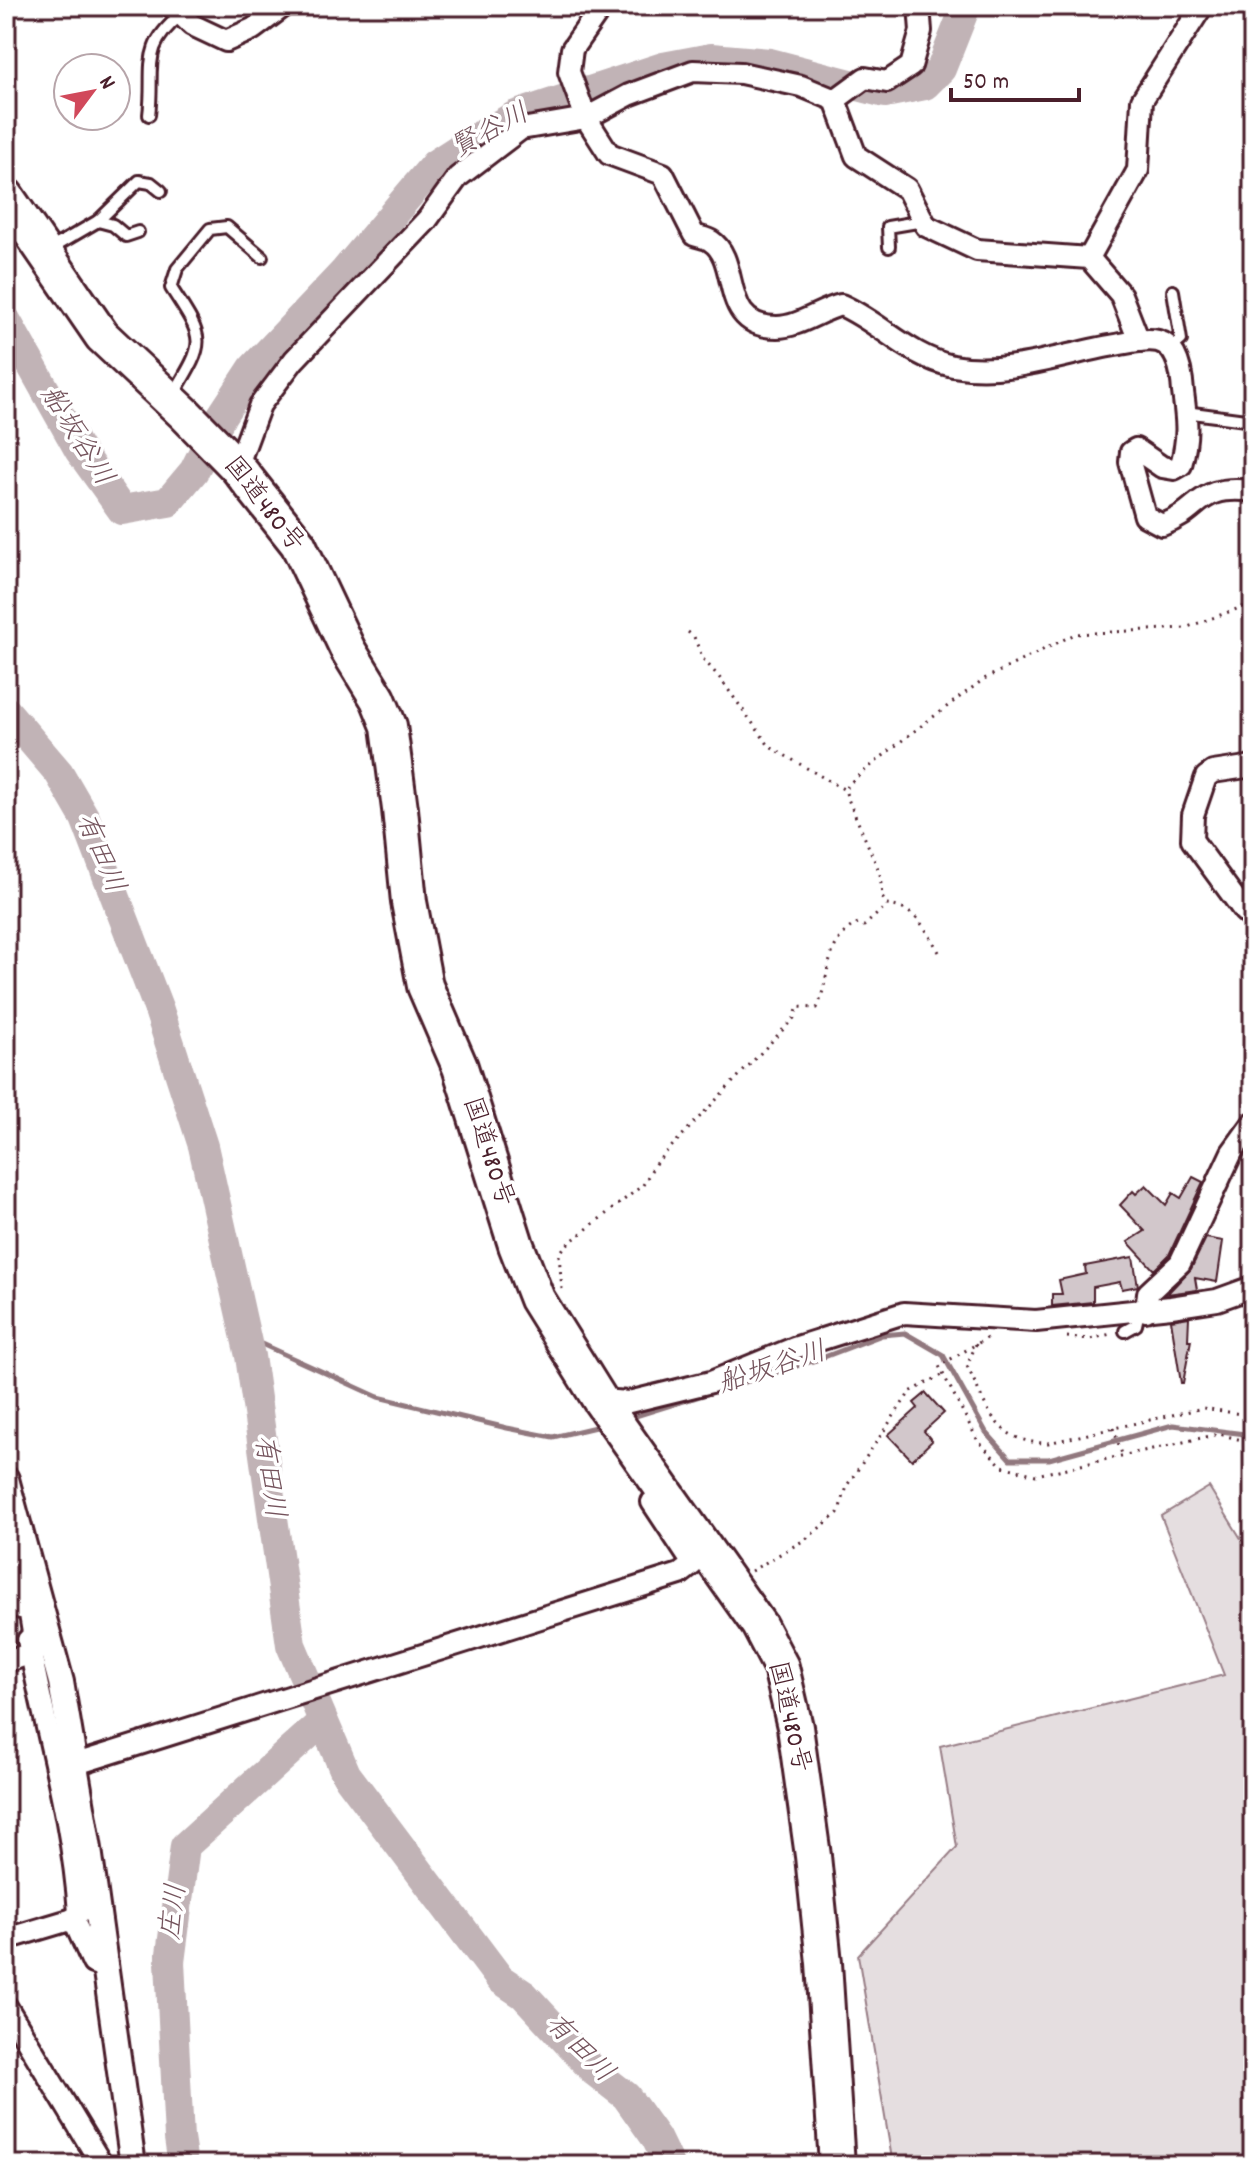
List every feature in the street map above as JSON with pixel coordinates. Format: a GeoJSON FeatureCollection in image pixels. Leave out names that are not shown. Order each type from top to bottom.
{"type":"FeatureCollection","features":[{"type":"Feature","properties":{"kind":"highway","name":"国道480号"},"geometry":{"type":"LineString","coordinates":[[6,196],[102,336],[221,451],[298,544],[348,650],[378,699],[389,726],[409,902],[425,986],[460,1067],[516,1245],[537,1299],[600,1400],[759,1625],[781,1667],[795,1727],[823,1952],[837,2165]]}},
{"type":"Feature","properties":{"kind":"street"},"geometry":{"type":"LineString","coordinates":[[177,10],[192,25],[226,41],[253,29],[284,6]]}},
{"type":"Feature","properties":{"kind":"street"},"geometry":{"type":"LineString","coordinates":[[602,6],[572,49],[569,72],[586,118],[609,154],[663,174],[694,235],[713,242],[724,259],[731,289],[743,315],[756,324],[778,327],[841,305],[917,354],[953,366],[1007,368],[1079,351],[1139,341],[1160,341],[1170,349],[1181,368],[1188,438],[1181,465],[1174,469],[1162,467],[1136,449],[1131,452],[1130,462],[1145,516],[1162,525],[1207,494],[1231,488],[1253,491]]}},
{"type":"Feature","properties":{"kind":"street"},"geometry":{"type":"LineString","coordinates":[[835,100],[865,78],[887,82],[911,66],[921,31],[919,6]]}},
{"type":"Feature","properties":{"kind":"street"},"geometry":{"type":"LineString","coordinates":[[1089,258],[1138,170],[1142,100],[1202,6]]}},
{"type":"Feature","properties":{"kind":"street"},"geometry":{"type":"LineString","coordinates":[[221,451],[294,360],[427,220],[458,177],[521,129],[586,118],[629,95],[693,71],[741,73],[801,86],[835,100],[856,156],[907,189],[926,226],[977,250],[1089,258],[1121,295],[1139,341]]}},
{"type":"Feature","properties":{"kind":"street"},"geometry":{"type":"LineString","coordinates":[[1253,766],[1213,772],[1206,777],[1193,815],[1192,840],[1253,919]]}},
{"type":"Feature","properties":{"kind":"street"},"geometry":{"type":"LineString","coordinates":[[1142,1311],[1148,1293],[1180,1263],[1232,1152],[1253,1123]]}},
{"type":"Feature","properties":{"kind":"street"},"geometry":{"type":"LineString","coordinates":[[600,1400],[629,1402],[711,1382],[794,1348],[904,1313],[1036,1321],[1217,1300],[1253,1287]]}},
{"type":"Feature","properties":{"kind":"street"},"geometry":{"type":"LineString","coordinates":[[82,1762],[680,1574],[693,1564],[645,1491],[651,1472]]}},
{"type":"Feature","properties":{"kind":"street"},"geometry":{"type":"LineString","coordinates":[[6,1479],[82,1762],[104,1967],[133,2165]]}},
{"type":"Feature","properties":{"kind":"street"},"geometry":{"type":"LineString","coordinates":[[6,1551],[57,1763],[76,1866],[79,1913],[73,1919],[6,1939]]}},
{"type":"Feature","properties":{"kind":"street"},"geometry":{"type":"LineString","coordinates":[[6,1662],[36,1651],[26,1590],[35,1579]]}},
{"type":"Feature","properties":{"kind":"street"},"geometry":{"type":"LineString","coordinates":[[73,1919],[93,1963],[104,1967]]}},
{"type":"Feature","properties":{"kind":"street"},"geometry":{"type":"LineString","coordinates":[[6,2006],[102,2165]]}},
{"type":"Feature","properties":{"kind":"lane"},"geometry":{"type":"LineString","coordinates":[[149,115],[153,47],[177,10]]}},
{"type":"Feature","properties":{"kind":"lane"},"geometry":{"type":"LineString","coordinates":[[45,252],[98,221],[139,181],[151,183],[161,191]]}},
{"type":"Feature","properties":{"kind":"lane"},"geometry":{"type":"LineString","coordinates":[[98,221],[113,225],[126,236],[138,232]]}},
{"type":"Feature","properties":{"kind":"lane"},"geometry":{"type":"LineString","coordinates":[[889,247],[888,227],[923,221]]}},
{"type":"Feature","properties":{"kind":"lane"},"geometry":{"type":"LineString","coordinates":[[170,400],[197,354],[198,331],[171,288],[177,269],[210,229],[227,227],[262,257]]}},
{"type":"Feature","properties":{"kind":"lane"},"geometry":{"type":"LineString","coordinates":[[1170,349],[1181,340],[1173,291]]}},
{"type":"Feature","properties":{"kind":"lane"},"geometry":{"type":"LineString","coordinates":[[1185,412],[1253,421]]}},
{"type":"Feature","properties":{"kind":"lane"},"geometry":{"type":"LineString","coordinates":[[1125,1331],[1136,1325],[1142,1311]]}},
{"type":"Feature","properties":{"kind":"path"},"geometry":{"type":"LineString","coordinates":[[845,790],[905,738],[984,679],[1075,634],[1185,628],[1253,603]]}},
{"type":"Feature","properties":{"kind":"path"},"geometry":{"type":"LineString","coordinates":[[688,632],[694,637],[703,659],[770,747],[845,790],[880,873],[882,897],[887,905],[910,911],[921,921],[939,952]]}},
{"type":"Feature","properties":{"kind":"path"},"geometry":{"type":"LineString","coordinates":[[563,1297],[559,1255],[565,1246],[643,1185],[655,1164],[794,1018],[798,1007],[817,1008],[832,951],[849,927],[858,923],[864,926],[887,905]]}},
{"type":"Feature","properties":{"kind":"path"},"geometry":{"type":"LineString","coordinates":[[976,1344],[967,1366],[991,1414],[1006,1434],[1023,1442],[1048,1443],[1203,1408],[1253,1416]]}},
{"type":"Feature","properties":{"kind":"path"},"geometry":{"type":"LineString","coordinates":[[968,1348],[939,1366],[978,1441],[1002,1466],[1036,1475],[1219,1434],[1253,1443]]}},
{"type":"Feature","properties":{"kind":"path"},"geometry":{"type":"LineString","coordinates":[[733,1588],[754,1567],[806,1539],[838,1513],[848,1484],[910,1392],[944,1374]]}},
{"type":"Feature","properties":{"kind":"path"},"geometry":{"type":"LineString","coordinates":[[1113,1428],[1122,1454]]}},
{"type":"Feature","properties":{"kind":"shaded area"},"geometry":{"type":"Polygon","coordinates":[[[1209,1487],[1253,1558],[1253,2165],[893,2165],[858,1955],[957,1847],[940,1746],[1224,1675],[1161,1516],[1209,1487]]]}},
{"type":"Feature","properties":{"kind":"building"},"geometry":{"type":"Polygon","coordinates":[[[1193,1177],[1203,1182],[1169,1255],[1154,1270],[1128,1242],[1145,1231],[1120,1205],[1133,1191],[1136,1194],[1146,1185],[1166,1205],[1173,1193],[1181,1198],[1193,1177]]]}},
{"type":"Feature","properties":{"kind":"building"},"geometry":{"type":"Polygon","coordinates":[[[1206,1238],[1223,1241],[1217,1282],[1195,1278],[1197,1290],[1167,1294],[1191,1269],[1206,1238]]]}},
{"type":"Feature","properties":{"kind":"building"},"geometry":{"type":"Polygon","coordinates":[[[1133,1257],[1138,1286],[1122,1289],[1120,1282],[1093,1287],[1093,1302],[1052,1306],[1052,1294],[1062,1294],[1059,1280],[1086,1274],[1085,1266],[1133,1257]]]}},
{"type":"Feature","properties":{"kind":"building"},"geometry":{"type":"Polygon","coordinates":[[[1189,1317],[1188,1340],[1191,1340],[1181,1383],[1171,1320],[1189,1317]]]}},
{"type":"Feature","properties":{"kind":"building"},"geometry":{"type":"Polygon","coordinates":[[[926,1393],[944,1413],[924,1431],[932,1441],[912,1460],[888,1435],[918,1408],[914,1403],[926,1393]]]}},
{"type":"Feature","properties":{"kind":"waterway","name":"賢谷川"},"geometry":{"type":"LineString","coordinates":[[6,320],[79,450],[122,510],[168,502],[194,471],[222,415],[253,368],[345,271],[435,164],[469,142],[516,115],[663,67],[711,58],[770,63],[885,93],[925,85],[941,69],[966,6]]}},
{"type":"Feature","properties":{"kind":"waterway","name":"有田川"},"geometry":{"type":"LineString","coordinates":[[6,711],[59,773],[85,818],[159,1010],[203,1146],[250,1356],[291,1645],[346,1774],[500,1979],[524,1995],[595,2072],[626,2096],[656,2138],[669,2165]]}},
{"type":"Feature","properties":{"kind":"waterway","name":"船坂谷川"},"geometry":{"type":"LineString","coordinates":[[629,1418],[819,1359],[882,1335],[905,1333],[943,1355],[986,1432],[1010,1459],[1049,1459],[1173,1425],[1253,1435]]}},
{"type":"Feature","properties":{"kind":"waterway","name":"船坂谷川"},"geometry":{"type":"LineString","coordinates":[[246,1337],[378,1397],[553,1437],[604,1425]]}},
{"type":"Feature","properties":{"kind":"waterway","name":"庄川"},"geometry":{"type":"LineString","coordinates":[[183,2165],[170,1962],[185,1846],[323,1721]]}}]}
